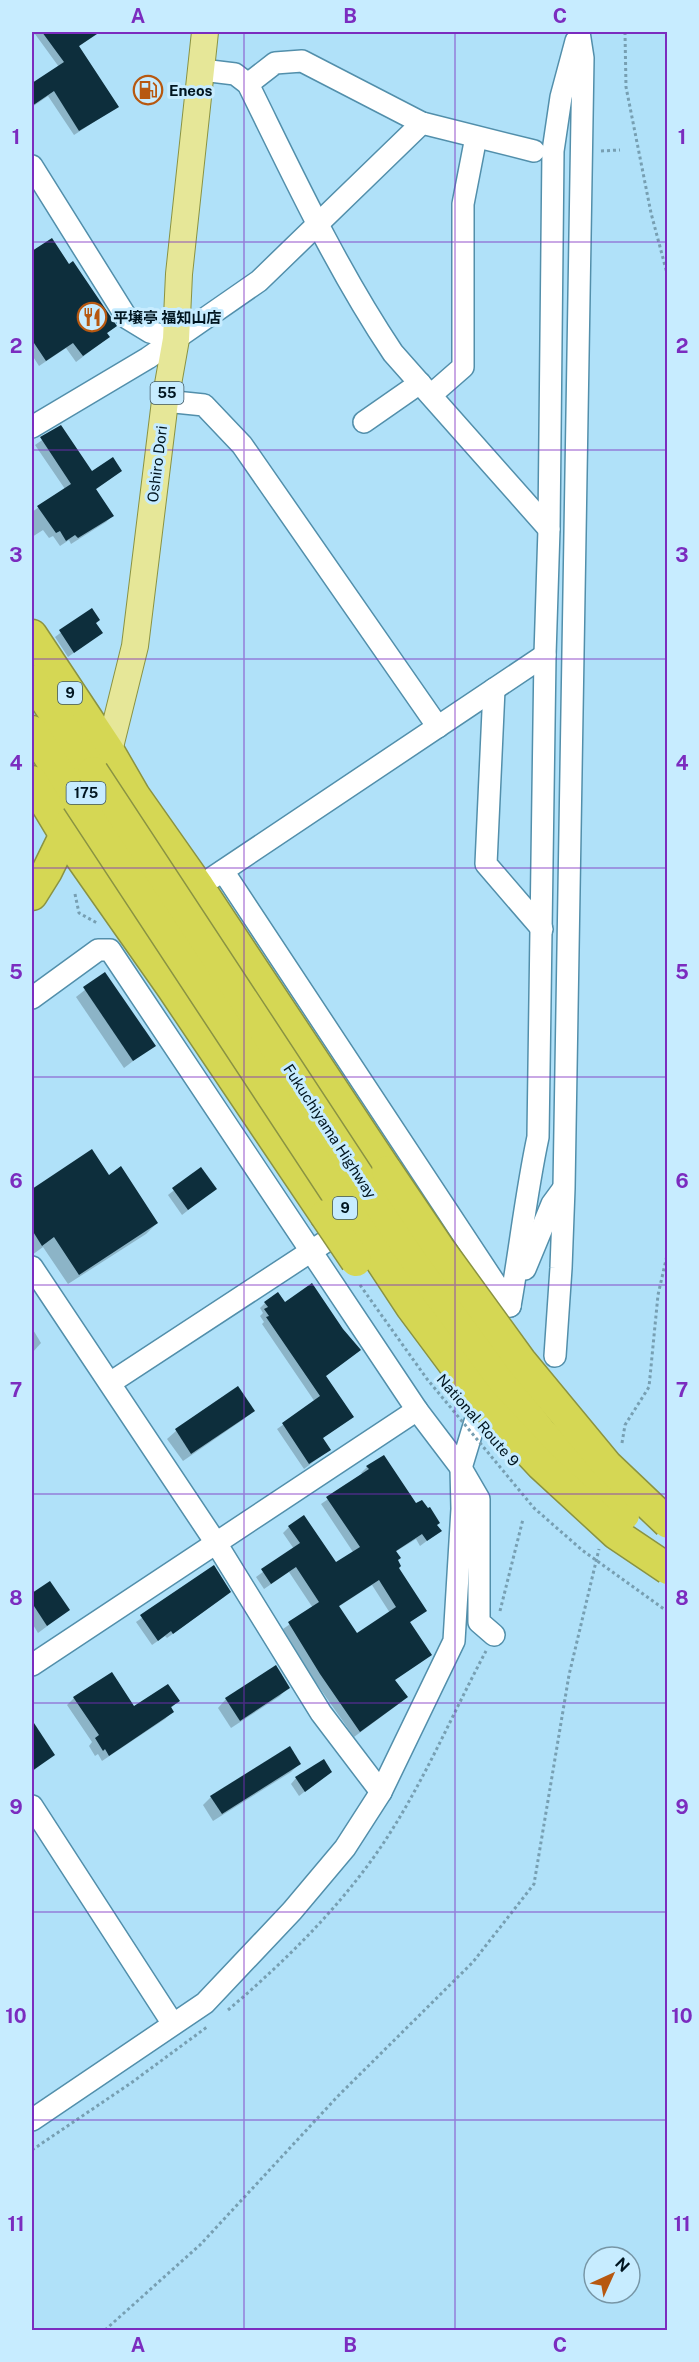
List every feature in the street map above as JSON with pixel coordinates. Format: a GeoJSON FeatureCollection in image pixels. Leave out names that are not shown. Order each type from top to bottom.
{"type":"FeatureCollection","features":[{"type":"Feature","properties":{"kind":"highway","name":"9"},"geometry":{"type":"LineString","coordinates":[[32,636],[109,751],[135,796],[211,879],[387,1171],[439,1248],[521,1361],[607,1465],[668,1523]]}},
{"type":"Feature","properties":{"kind":"highway","name":"Fukuchiyama Highway"},"geometry":{"type":"LineString","coordinates":[[32,680],[423,1274],[505,1386],[541,1432],[630,1521],[668,1548]]}},
{"type":"Feature","properties":{"kind":"highway","name":"Fukuchiyama Highway"},"geometry":{"type":"LineString","coordinates":[[32,731],[411,1307],[481,1401],[542,1465],[616,1534],[668,1569]]}},
{"type":"Feature","properties":{"kind":"highway","name":"175"},"geometry":{"type":"LineString","coordinates":[[32,895],[109,751]]}},
{"type":"Feature","properties":{"kind":"highway","name":"9"},"geometry":{"type":"LineString","coordinates":[[32,781],[64,834]]}},
{"type":"Feature","properties":{"kind":"highway","name":"National Route 9"},"geometry":{"type":"LineString","coordinates":[[64,834],[172,988],[325,1215],[457,1400],[508,1457],[595,1539],[668,1589]]}},
{"type":"Feature","properties":{"kind":"main road","name":"Oshiro Dori"},"geometry":{"type":"LineString","coordinates":[[109,751],[135,646],[165,401],[176,339],[178,274],[205,32]]}},
{"type":"Feature","properties":{"kind":"street"},"geometry":{"type":"LineString","coordinates":[[510,1306],[522,1238],[529,1176],[538,1137],[553,151],[561,97],[578,32]]}},
{"type":"Feature","properties":{"kind":"street"},"geometry":{"type":"LineString","coordinates":[[555,1356],[564,1188],[583,93],[583,58],[578,32]]}},
{"type":"Feature","properties":{"kind":"street"},"geometry":{"type":"LineString","coordinates":[[248,84],[275,63],[302,61],[422,123],[534,151]]}},
{"type":"Feature","properties":{"kind":"street"},"geometry":{"type":"LineString","coordinates":[[202,69],[235,74],[248,84],[316,224],[373,323],[393,352],[549,529]]}},
{"type":"Feature","properties":{"kind":"street"},"geometry":{"type":"LineString","coordinates":[[32,427],[148,358],[259,281],[422,123]]}},
{"type":"Feature","properties":{"kind":"street"},"geometry":{"type":"LineString","coordinates":[[364,422],[463,367],[463,204],[476,137]]}},
{"type":"Feature","properties":{"kind":"street"},"geometry":{"type":"LineString","coordinates":[[32,166],[127,318],[150,332],[176,339]]}},
{"type":"Feature","properties":{"kind":"street"},"geometry":{"type":"LineString","coordinates":[[165,401],[204,405],[242,445],[438,727]]}},
{"type":"Feature","properties":{"kind":"street"},"geometry":{"type":"LineString","coordinates":[[510,1306],[424,1176],[211,879],[545,655]]}},
{"type":"Feature","properties":{"kind":"street"},"geometry":{"type":"LineString","coordinates":[[494,689],[486,864],[542,929]]}},
{"type":"Feature","properties":{"kind":"street"},"geometry":{"type":"LineString","coordinates":[[32,998],[98,950],[110,950],[417,1410],[461,1468],[478,1499],[479,1622],[494,1635]]}},
{"type":"Feature","properties":{"kind":"street"},"geometry":{"type":"LineString","coordinates":[[110,1383],[424,1176]]}},
{"type":"Feature","properties":{"kind":"street"},"geometry":{"type":"LineString","coordinates":[[32,2120],[205,2003],[292,1911],[345,1848],[381,1792],[454,1641],[462,1509],[461,1468],[510,1306],[552,1204],[564,1188]]}},
{"type":"Feature","properties":{"kind":"street"},"geometry":{"type":"LineString","coordinates":[[32,1267],[216,1543],[321,1713],[381,1792]]}},
{"type":"Feature","properties":{"kind":"street"},"geometry":{"type":"LineString","coordinates":[[32,1665],[417,1410]]}},
{"type":"Feature","properties":{"kind":"street"},"geometry":{"type":"LineString","coordinates":[[32,1806],[173,2024]]}},
{"type":"Feature","properties":{"kind":"path"},"geometry":{"type":"LineString","coordinates":[[625,32],[626,87],[651,213],[668,277]]}},
{"type":"Feature","properties":{"kind":"path"},"geometry":{"type":"LineString","coordinates":[[626,1425],[649,1388],[658,1295],[668,1251]]}},
{"type":"Feature","properties":{"kind":"path"},"geometry":{"type":"LineString","coordinates":[[105,2331],[200,2245],[338,2096],[473,1962],[534,1884],[568,1675],[594,1572]]}},
{"type":"Feature","properties":{"kind":"building"},"geometry":{"type":"Polygon","coordinates":[[[42,32],[100,32],[79,46],[119,107],[79,131],[54,91],[32,106],[32,83],[64,62],[42,32]]]}},
{"type":"Feature","properties":{"kind":"building"},"geometry":{"type":"Polygon","coordinates":[[[52,238],[69,264],[73,261],[117,326],[107,333],[110,337],[83,356],[73,343],[46,361],[32,340],[32,251],[52,238]]]}},
{"type":"Feature","properties":{"kind":"building"},"geometry":{"type":"Polygon","coordinates":[[[61,425],[92,471],[113,457],[122,471],[96,489],[114,516],[78,538],[75,535],[66,541],[60,531],[56,533],[37,506],[71,484],[40,437],[61,425]]]}},
{"type":"Feature","properties":{"kind":"building"},"geometry":{"type":"Polygon","coordinates":[[[92,608],[100,620],[96,623],[103,633],[74,653],[59,630],[92,608]]]}},
{"type":"Feature","properties":{"kind":"building"},"geometry":{"type":"Polygon","coordinates":[[[105,972],[156,1046],[133,1061],[83,987],[105,972]]]}},
{"type":"Feature","properties":{"kind":"building"},"geometry":{"type":"Polygon","coordinates":[[[92,1149],[109,1175],[121,1166],[158,1223],[79,1275],[54,1237],[42,1246],[32,1230],[32,1189],[92,1149]]]}},
{"type":"Feature","properties":{"kind":"building"},"geometry":{"type":"Polygon","coordinates":[[[201,1167],[217,1189],[188,1210],[172,1188],[201,1167]]]}},
{"type":"Feature","properties":{"kind":"building"},"geometry":{"type":"Polygon","coordinates":[[[312,1283],[343,1329],[361,1350],[326,1376],[354,1417],[323,1438],[331,1450],[309,1464],[282,1423],[320,1396],[266,1317],[269,1316],[264,1309],[268,1307],[264,1302],[278,1292],[285,1302],[312,1283]]]}},
{"type":"Feature","properties":{"kind":"building"},"geometry":{"type":"Polygon","coordinates":[[[238,1386],[255,1411],[191,1454],[175,1429],[238,1386]]]}},
{"type":"Feature","properties":{"kind":"building"},"geometry":{"type":"Polygon","coordinates":[[[384,1455],[416,1503],[422,1500],[428,1508],[430,1507],[442,1531],[427,1541],[422,1534],[396,1551],[401,1558],[398,1560],[401,1566],[399,1568],[427,1611],[410,1622],[432,1655],[395,1680],[408,1697],[360,1732],[288,1622],[319,1602],[296,1567],[271,1584],[261,1569],[300,1543],[288,1526],[304,1515],[336,1562],[360,1547],[326,1497],[369,1469],[366,1466],[384,1455]],[[379,1580],[339,1606],[357,1633],[396,1607],[379,1580]]]}},
{"type":"Feature","properties":{"kind":"building"},"geometry":{"type":"Polygon","coordinates":[[[214,1565],[231,1592],[173,1634],[171,1631],[158,1641],[140,1615],[214,1565]]]}},
{"type":"Feature","properties":{"kind":"building"},"geometry":{"type":"Polygon","coordinates":[[[50,1581],[70,1610],[47,1626],[32,1603],[32,1593],[50,1581]]]}},
{"type":"Feature","properties":{"kind":"building"},"geometry":{"type":"Polygon","coordinates":[[[276,1665],[290,1688],[240,1721],[225,1698],[276,1665]]]}},
{"type":"Feature","properties":{"kind":"building"},"geometry":{"type":"Polygon","coordinates":[[[112,1672],[134,1706],[168,1684],[180,1701],[171,1707],[174,1712],[109,1756],[95,1738],[99,1735],[73,1697],[112,1672]]]}},
{"type":"Feature","properties":{"kind":"building"},"geometry":{"type":"Polygon","coordinates":[[[32,1720],[55,1755],[32,1771],[32,1720]]]}},
{"type":"Feature","properties":{"kind":"building"},"geometry":{"type":"Polygon","coordinates":[[[290,1746],[301,1764],[222,1814],[210,1796],[290,1746]]]}},
{"type":"Feature","properties":{"kind":"building"},"geometry":{"type":"Polygon","coordinates":[[[324,1759],[332,1772],[305,1792],[295,1777],[324,1759]]]}},
{"type":"Feature","properties":{"kind":"place","name":"Eneos"},"geometry":{"type":"Point","coordinates":[148,90]}},
{"type":"Feature","properties":{"kind":"place","name":"平壌亭 福知山店"},"geometry":{"type":"Point","coordinates":[92,317]}}]}
